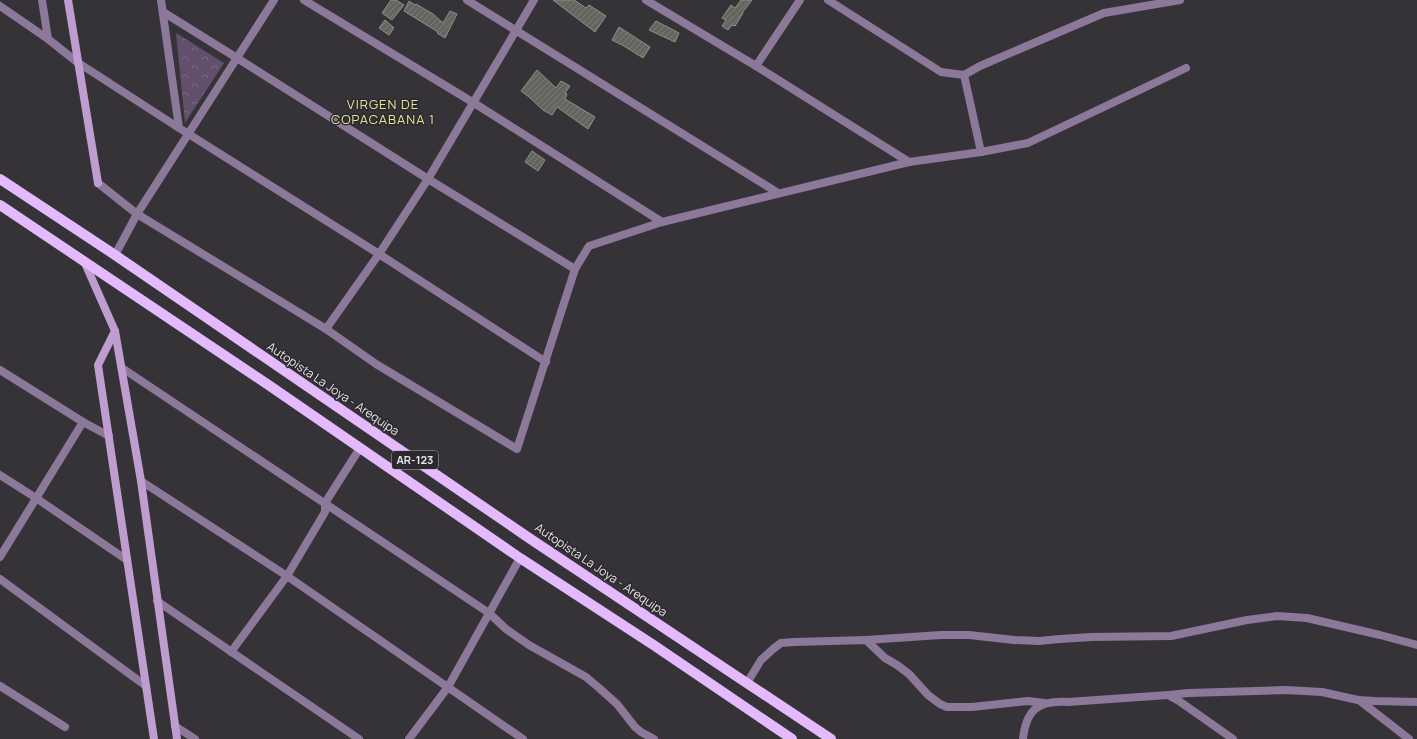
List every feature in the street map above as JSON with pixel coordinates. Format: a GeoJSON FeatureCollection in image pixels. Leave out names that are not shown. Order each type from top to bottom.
{"type":"FeatureCollection","features":[{"type":"Feature","properties":{"kind":"main road","name":"Autopista La Joya - Arequipa"},"geometry":{"type":"LineString","coordinates":[[0,179],[115,255],[529,538],[831,739]]}},
{"type":"Feature","properties":{"kind":"main road","name":"AR-123"},"geometry":{"type":"LineString","coordinates":[[0,205],[264,382],[520,558],[655,646],[792,739]]}},
{"type":"Feature","properties":{"kind":"street"},"geometry":{"type":"LineString","coordinates":[[42,0],[48,39]]}},
{"type":"Feature","properties":{"kind":"street"},"geometry":{"type":"LineString","coordinates":[[68,0],[98,183],[137,214],[326,329],[376,364],[517,449],[575,269],[589,246],[662,222],[909,162],[981,152],[1028,143],[1186,68]]}},
{"type":"Feature","properties":{"kind":"street"},"geometry":{"type":"LineString","coordinates":[[161,0],[179,128]]}},
{"type":"Feature","properties":{"kind":"street"},"geometry":{"type":"LineString","coordinates":[[115,255],[137,214],[274,0]]}},
{"type":"Feature","properties":{"kind":"street"},"geometry":{"type":"LineString","coordinates":[[304,0],[474,103],[662,222]]}},
{"type":"Feature","properties":{"kind":"street"},"geometry":{"type":"LineString","coordinates":[[467,0],[778,193]]}},
{"type":"Feature","properties":{"kind":"street"},"geometry":{"type":"LineString","coordinates":[[326,329],[379,254],[428,179],[534,0]]}},
{"type":"Feature","properties":{"kind":"street"},"geometry":{"type":"LineString","coordinates":[[646,0],[756,66],[909,162]]}},
{"type":"Feature","properties":{"kind":"street"},"geometry":{"type":"LineString","coordinates":[[756,66],[800,0]]}},
{"type":"Feature","properties":{"kind":"street"},"geometry":{"type":"LineString","coordinates":[[828,0],[941,72],[964,75],[980,66],[1104,13],[1180,0]]}},
{"type":"Feature","properties":{"kind":"street"},"geometry":{"type":"LineString","coordinates":[[1150,6],[1160,0]]}},
{"type":"Feature","properties":{"kind":"street"},"geometry":{"type":"LineString","coordinates":[[0,6],[48,39],[77,62],[546,362]]}},
{"type":"Feature","properties":{"kind":"street"},"geometry":{"type":"LineString","coordinates":[[163,12],[428,179],[575,269]]}},
{"type":"Feature","properties":{"kind":"street"},"geometry":{"type":"LineString","coordinates":[[964,75],[981,152]]}},
{"type":"Feature","properties":{"kind":"street"},"geometry":{"type":"LineString","coordinates":[[84,261],[115,331],[141,481],[177,739]]}},
{"type":"Feature","properties":{"kind":"street"},"geometry":{"type":"LineString","coordinates":[[115,331],[98,365],[154,739]]}},
{"type":"Feature","properties":{"kind":"street"},"geometry":{"type":"LineString","coordinates":[[122,368],[489,613],[512,633],[542,653],[586,677],[617,704],[635,726],[640,736],[654,739]]}},
{"type":"Feature","properties":{"kind":"street"},"geometry":{"type":"LineString","coordinates":[[0,370],[83,422],[109,436]]}},
{"type":"Feature","properties":{"kind":"street"},"geometry":{"type":"LineString","coordinates":[[0,557],[83,422]]}},
{"type":"Feature","properties":{"kind":"street"},"geometry":{"type":"LineString","coordinates":[[231,652],[287,576],[324,512],[325,503],[360,448]]}},
{"type":"Feature","properties":{"kind":"street"},"geometry":{"type":"LineString","coordinates":[[0,475],[127,560]]}},
{"type":"Feature","properties":{"kind":"street"},"geometry":{"type":"LineString","coordinates":[[141,481],[287,576],[523,739]]}},
{"type":"Feature","properties":{"kind":"street"},"geometry":{"type":"LineString","coordinates":[[409,739],[448,687],[520,558]]}},
{"type":"Feature","properties":{"kind":"street"},"geometry":{"type":"LineString","coordinates":[[0,579],[146,686]]}},
{"type":"Feature","properties":{"kind":"street"},"geometry":{"type":"LineString","coordinates":[[157,601],[359,739]]}},
{"type":"Feature","properties":{"kind":"street"},"geometry":{"type":"LineString","coordinates":[[747,683],[761,660],[773,648],[781,643],[794,642],[866,640],[941,635],[969,635],[1038,641],[1060,638],[1171,636],[1247,620],[1277,616],[1307,618],[1417,645]]}},
{"type":"Feature","properties":{"kind":"street"},"geometry":{"type":"LineString","coordinates":[[866,640],[885,658],[909,674],[928,695],[940,704],[947,707],[972,707],[1028,701],[1044,703],[1055,701],[1068,702],[1188,693],[1286,690],[1322,692],[1358,700],[1417,702]]}},
{"type":"Feature","properties":{"kind":"street"},"geometry":{"type":"LineString","coordinates":[[0,686],[65,727]]}},
{"type":"Feature","properties":{"kind":"street"},"geometry":{"type":"LineString","coordinates":[[1168,695],[1234,739]]}},
{"type":"Feature","properties":{"kind":"street"},"geometry":{"type":"LineString","coordinates":[[1358,700],[1409,739]]}},
{"type":"Feature","properties":{"kind":"street"},"geometry":{"type":"LineString","coordinates":[[1023,739],[1024,726],[1030,714],[1044,703]]}},
{"type":"Feature","properties":{"kind":"street"},"geometry":{"type":"LineString","coordinates":[[175,726],[195,739]]}},
{"type":"Feature","properties":{"kind":"green space"},"geometry":{"type":"Polygon","coordinates":[[[176,33],[224,63],[185,123],[176,33]]]}},
{"type":"Feature","properties":{"kind":"building"},"geometry":{"type":"Polygon","coordinates":[[[391,0],[396,0],[404,5],[392,20],[382,13],[391,0]]]}},
{"type":"Feature","properties":{"kind":"building"},"geometry":{"type":"Polygon","coordinates":[[[553,0],[574,0],[586,8],[589,5],[606,16],[595,32],[553,0]]]}},
{"type":"Feature","properties":{"kind":"building"},"geometry":{"type":"Polygon","coordinates":[[[741,0],[752,0],[742,13],[735,26],[732,25],[728,30],[722,26],[726,20],[722,18],[731,5],[735,8],[741,0]]]}},
{"type":"Feature","properties":{"kind":"building"},"geometry":{"type":"Polygon","coordinates":[[[409,1],[433,14],[443,23],[450,11],[457,14],[445,38],[404,11],[409,1]]]}},
{"type":"Feature","properties":{"kind":"building"},"geometry":{"type":"Polygon","coordinates":[[[385,20],[394,28],[389,35],[379,28],[385,20]]]}},
{"type":"Feature","properties":{"kind":"building"},"geometry":{"type":"Polygon","coordinates":[[[656,21],[679,33],[675,42],[649,30],[656,21]]]}},
{"type":"Feature","properties":{"kind":"building"},"geometry":{"type":"Polygon","coordinates":[[[619,27],[650,47],[643,58],[612,40],[619,27]]]}},
{"type":"Feature","properties":{"kind":"building"},"geometry":{"type":"Polygon","coordinates":[[[537,70],[556,88],[561,81],[570,86],[565,93],[567,94],[565,99],[595,117],[588,129],[557,107],[552,115],[543,110],[521,91],[537,70]]]}},
{"type":"Feature","properties":{"kind":"building"},"geometry":{"type":"Polygon","coordinates":[[[532,151],[545,160],[538,171],[525,162],[532,151]]]}},
{"type":"Feature","properties":{"kind":"district","name":"VIRGEN DE COPACABANA 1"},"geometry":{"type":"Point","coordinates":[383,112]}}]}
